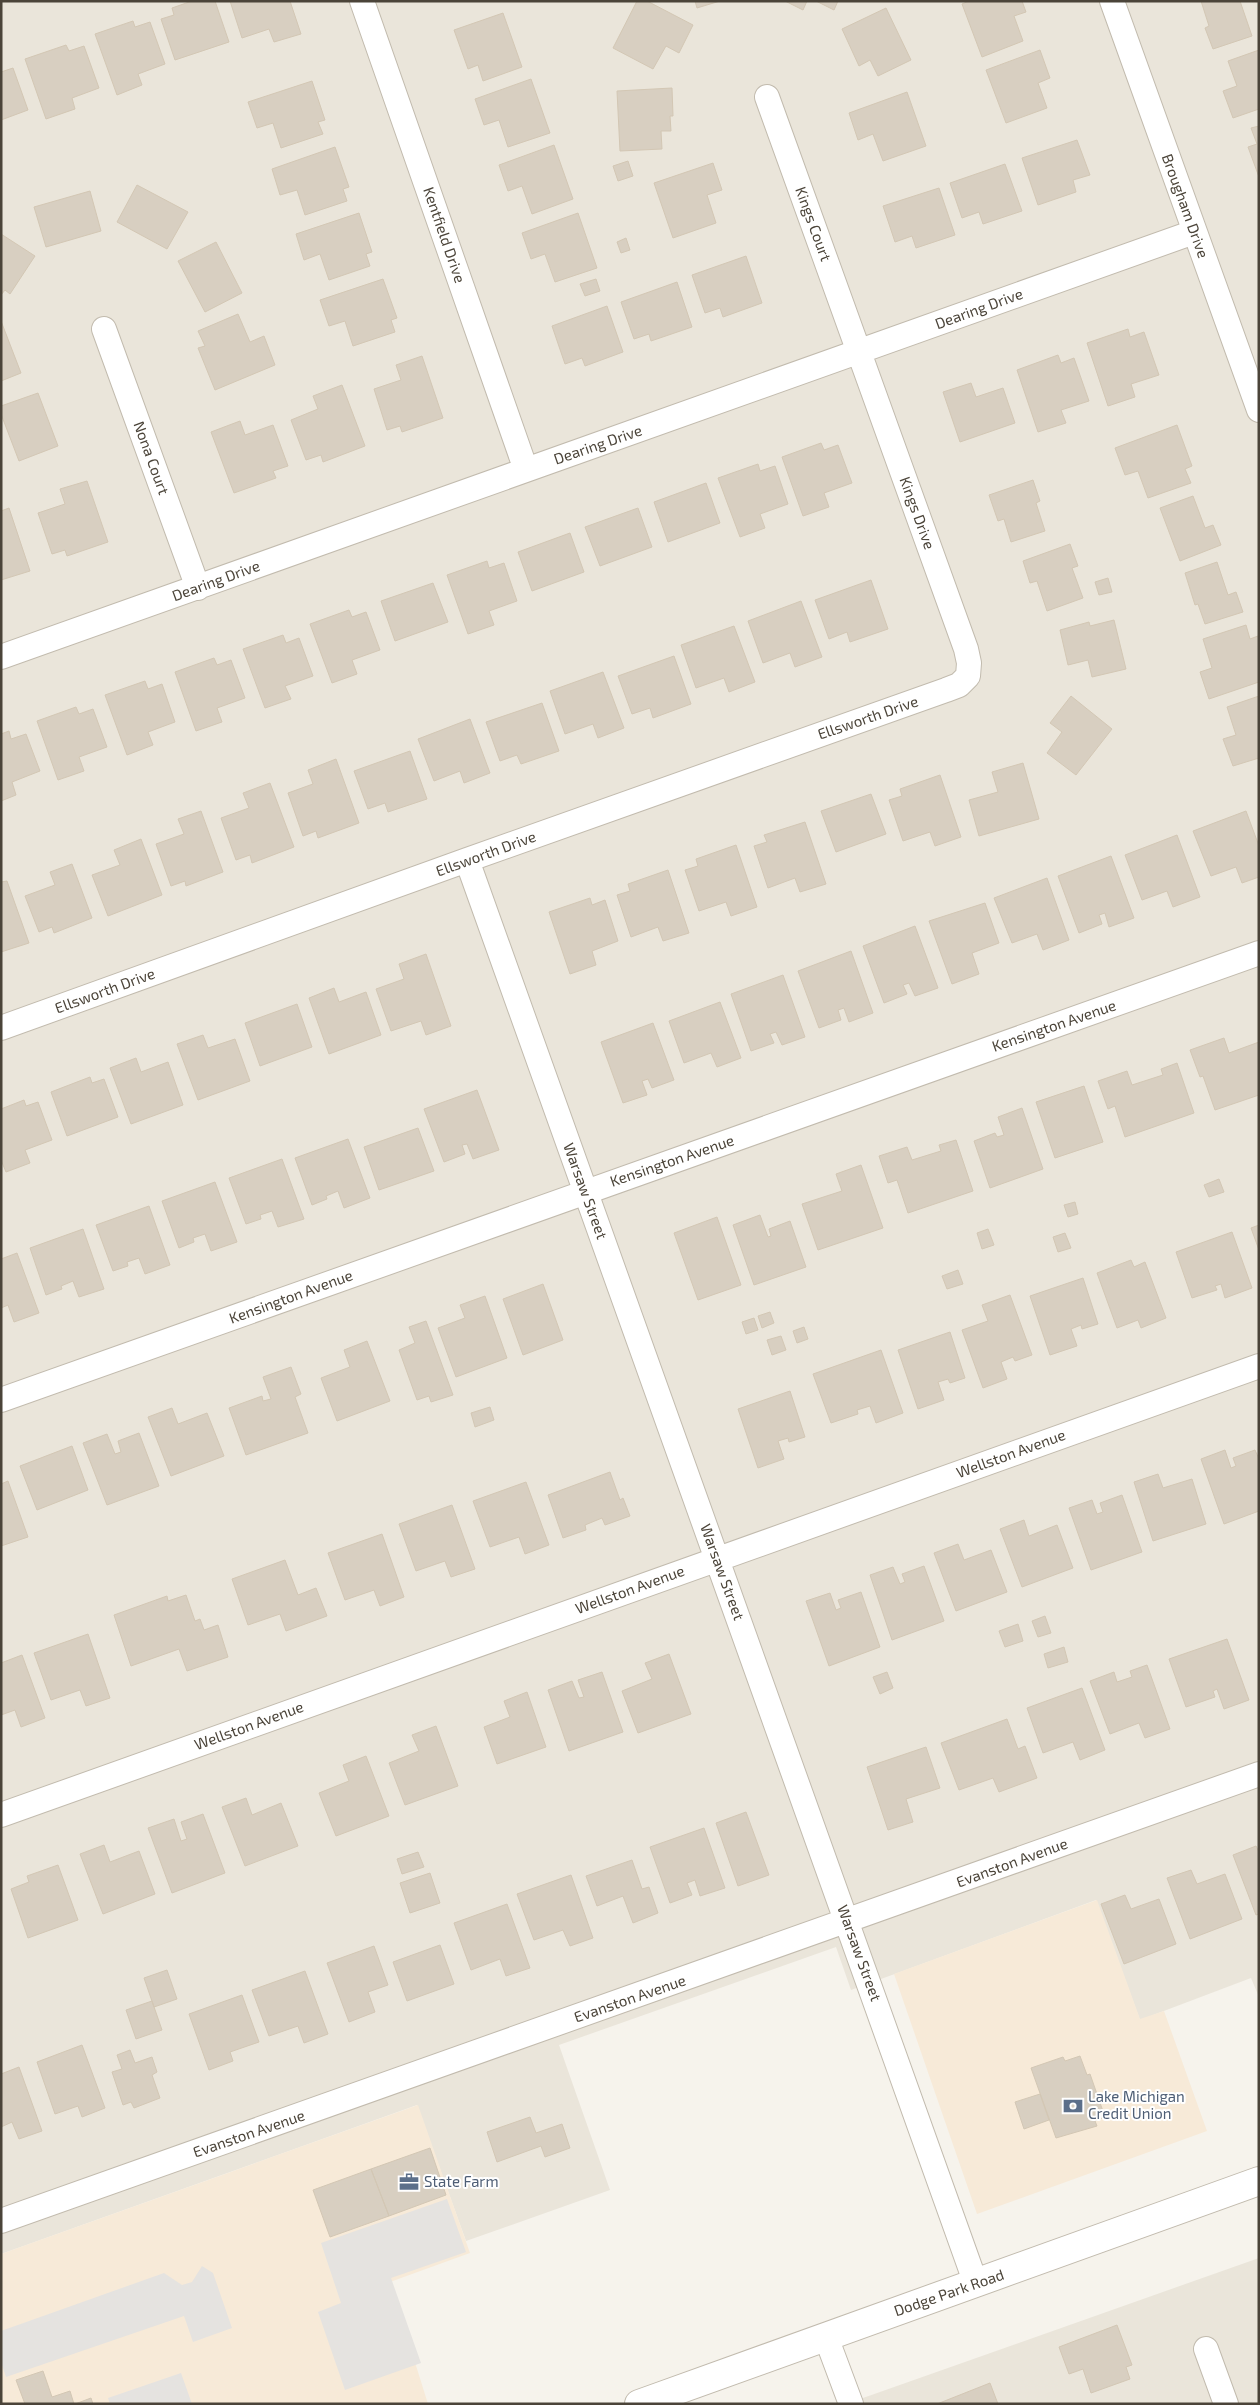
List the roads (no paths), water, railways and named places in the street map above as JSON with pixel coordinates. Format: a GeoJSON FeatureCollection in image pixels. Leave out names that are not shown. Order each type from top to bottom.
{"type":"FeatureCollection","features":[{"type":"Feature","properties":{"kind":"street","name":"Kentfield Drive"},"geometry":{"type":"LineString","coordinates":[[362,1],[526,470]]}},
{"type":"Feature","properties":{"kind":"street","name":"Brougham Drive"},"geometry":{"type":"LineString","coordinates":[[1112,1],[1259,410]]}},
{"type":"Feature","properties":{"kind":"street","name":"Kings Court"},"geometry":{"type":"LineString","coordinates":[[767,97],[858,352]]}},
{"type":"Feature","properties":{"kind":"street","name":"Dearing Drive"},"geometry":{"type":"LineString","coordinates":[[1,657],[1194,232]]}},
{"type":"Feature","properties":{"kind":"street","name":"Nona Court"},"geometry":{"type":"LineString","coordinates":[[104,329],[198,588]]}},
{"type":"Feature","properties":{"kind":"street","name":"Kings Drive"},"geometry":{"type":"LineString","coordinates":[[858,352],[966,649],[969,663],[968,676]]}},
{"type":"Feature","properties":{"kind":"street","name":"Ellsworth Drive"},"geometry":{"type":"LineString","coordinates":[[1,1028],[946,690],[959,685],[968,676]]}},
{"type":"Feature","properties":{"kind":"street","name":"Warsaw Street"},"geometry":{"type":"LineString","coordinates":[[467,860],[976,2284]]}},
{"type":"Feature","properties":{"kind":"street","name":"Kensington Avenue"},"geometry":{"type":"LineString","coordinates":[[1,1400],[1259,954]]}},
{"type":"Feature","properties":{"kind":"street","name":"Wellston Avenue"},"geometry":{"type":"LineString","coordinates":[[1,1814],[1259,1366]]}},
{"type":"Feature","properties":{"kind":"street","name":"Evanston Avenue"},"geometry":{"type":"LineString","coordinates":[[1,2221],[848,1922],[1259,1774]]}},
{"type":"Feature","properties":{"kind":"street","name":"Dodge Park Road"},"geometry":{"type":"LineString","coordinates":[[640,2404],[1259,2181]]}},
{"type":"Feature","properties":{"kind":"street"},"geometry":{"type":"LineString","coordinates":[[826,2337],[851,2404]]}},
{"type":"Feature","properties":{"kind":"street"},"geometry":{"type":"LineString","coordinates":[[1206,2349],[1226,2404]]}},
{"type":"Feature","properties":{"kind":"place","name":"Lake Michigan Credit Union"},"geometry":{"type":"Point","coordinates":[1073,2106]}},
{"type":"Feature","properties":{"kind":"place","name":"State Farm"},"geometry":{"type":"Point","coordinates":[409,2182]}}]}
